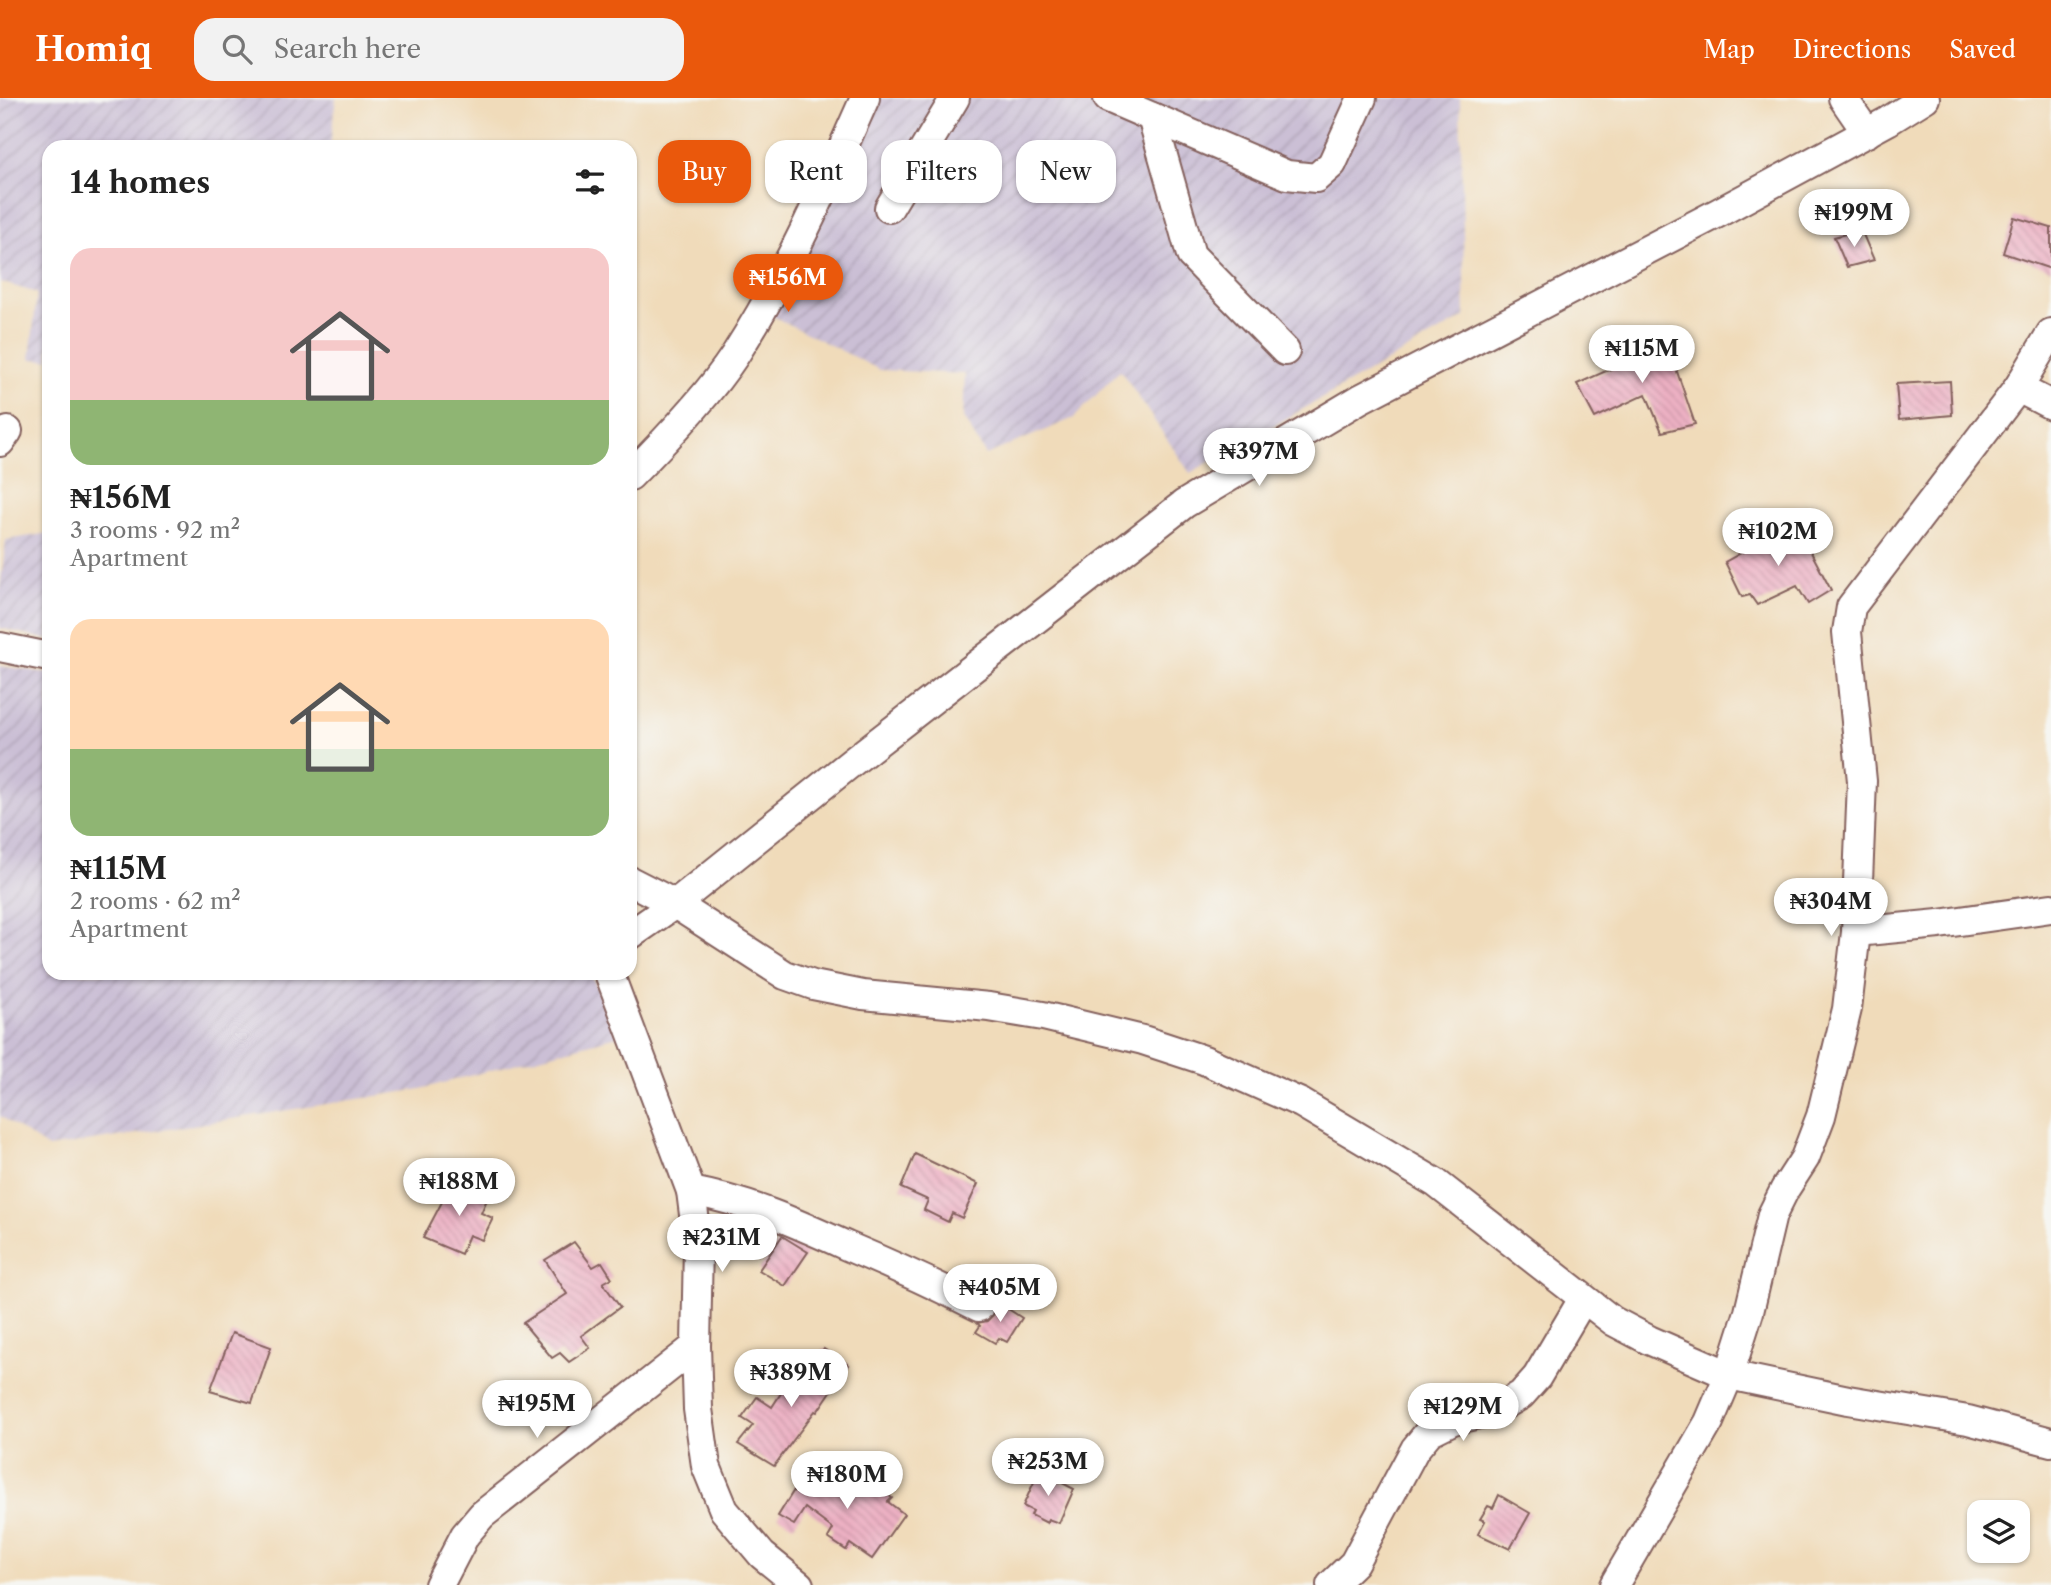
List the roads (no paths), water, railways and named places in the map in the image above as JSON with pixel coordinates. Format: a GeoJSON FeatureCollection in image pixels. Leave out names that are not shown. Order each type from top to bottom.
{"type":"FeatureCollection","features":[{"type":"Feature","properties":{"kind":"street"},"geometry":{"type":"LineString","coordinates":[[637,468],[687,415],[733,357],[777,285],[824,191],[865,98]]}},
{"type":"Feature","properties":{"kind":"street"},"geometry":{"type":"LineString","coordinates":[[889,208],[955,98]]}},
{"type":"Feature","properties":{"kind":"street"},"geometry":{"type":"LineString","coordinates":[[1108,98],[1287,175],[1316,178],[1332,164],[1362,98]]}},
{"type":"Feature","properties":{"kind":"street"},"geometry":{"type":"LineString","coordinates":[[1843,98],[1867,133]]}},
{"type":"Feature","properties":{"kind":"street"},"geometry":{"type":"LineString","coordinates":[[637,930],[675,904],[1184,504],[1360,399],[1718,213],[1867,133],[1925,98]]}},
{"type":"Feature","properties":{"kind":"street"},"geometry":{"type":"LineString","coordinates":[[1152,117],[1191,255],[1285,351]]}},
{"type":"Feature","properties":{"kind":"street"},"geometry":{"type":"LineString","coordinates":[[1614,1585],[1709,1422],[1729,1375],[1749,1312],[1772,1215],[1805,1158],[1821,1116],[1847,1009],[1856,932],[1862,781],[1847,632],[1851,607],[2018,388],[2051,333]]}},
{"type":"Feature","properties":{"kind":"street"},"geometry":{"type":"LineString","coordinates":[[2018,388],[2051,405]]}},
{"type":"Feature","properties":{"kind":"street"},"geometry":{"type":"LineString","coordinates":[[0,647],[42,656]]}},
{"type":"Feature","properties":{"kind":"street"},"geometry":{"type":"LineString","coordinates":[[637,885],[675,904],[785,975],[813,985],[863,995],[989,1007],[1043,1016],[1143,1040],[1216,1065],[1301,1103],[1436,1182],[1613,1321],[1729,1375],[1848,1400],[1968,1420],[2051,1443]]}},
{"type":"Feature","properties":{"kind":"street"},"geometry":{"type":"LineString","coordinates":[[1856,932],[1939,924],[2051,908]]}},
{"type":"Feature","properties":{"kind":"street"},"geometry":{"type":"LineString","coordinates":[[612,980],[691,1191],[698,1246],[698,1409],[706,1466],[724,1510],[762,1555],[799,1585]]}},
{"type":"Feature","properties":{"kind":"street"},"geometry":{"type":"LineString","coordinates":[[691,1191],[729,1198],[774,1214],[939,1286],[979,1307]]}},
{"type":"Feature","properties":{"kind":"street"},"geometry":{"type":"LineString","coordinates":[[1331,1585],[1354,1563],[1415,1449],[1429,1432],[1453,1420],[1493,1410],[1521,1395],[1537,1377],[1583,1300]]}},
{"type":"Feature","properties":{"kind":"street"},"geometry":{"type":"LineString","coordinates":[[439,1585],[465,1535],[482,1515],[696,1346]]}}]}
